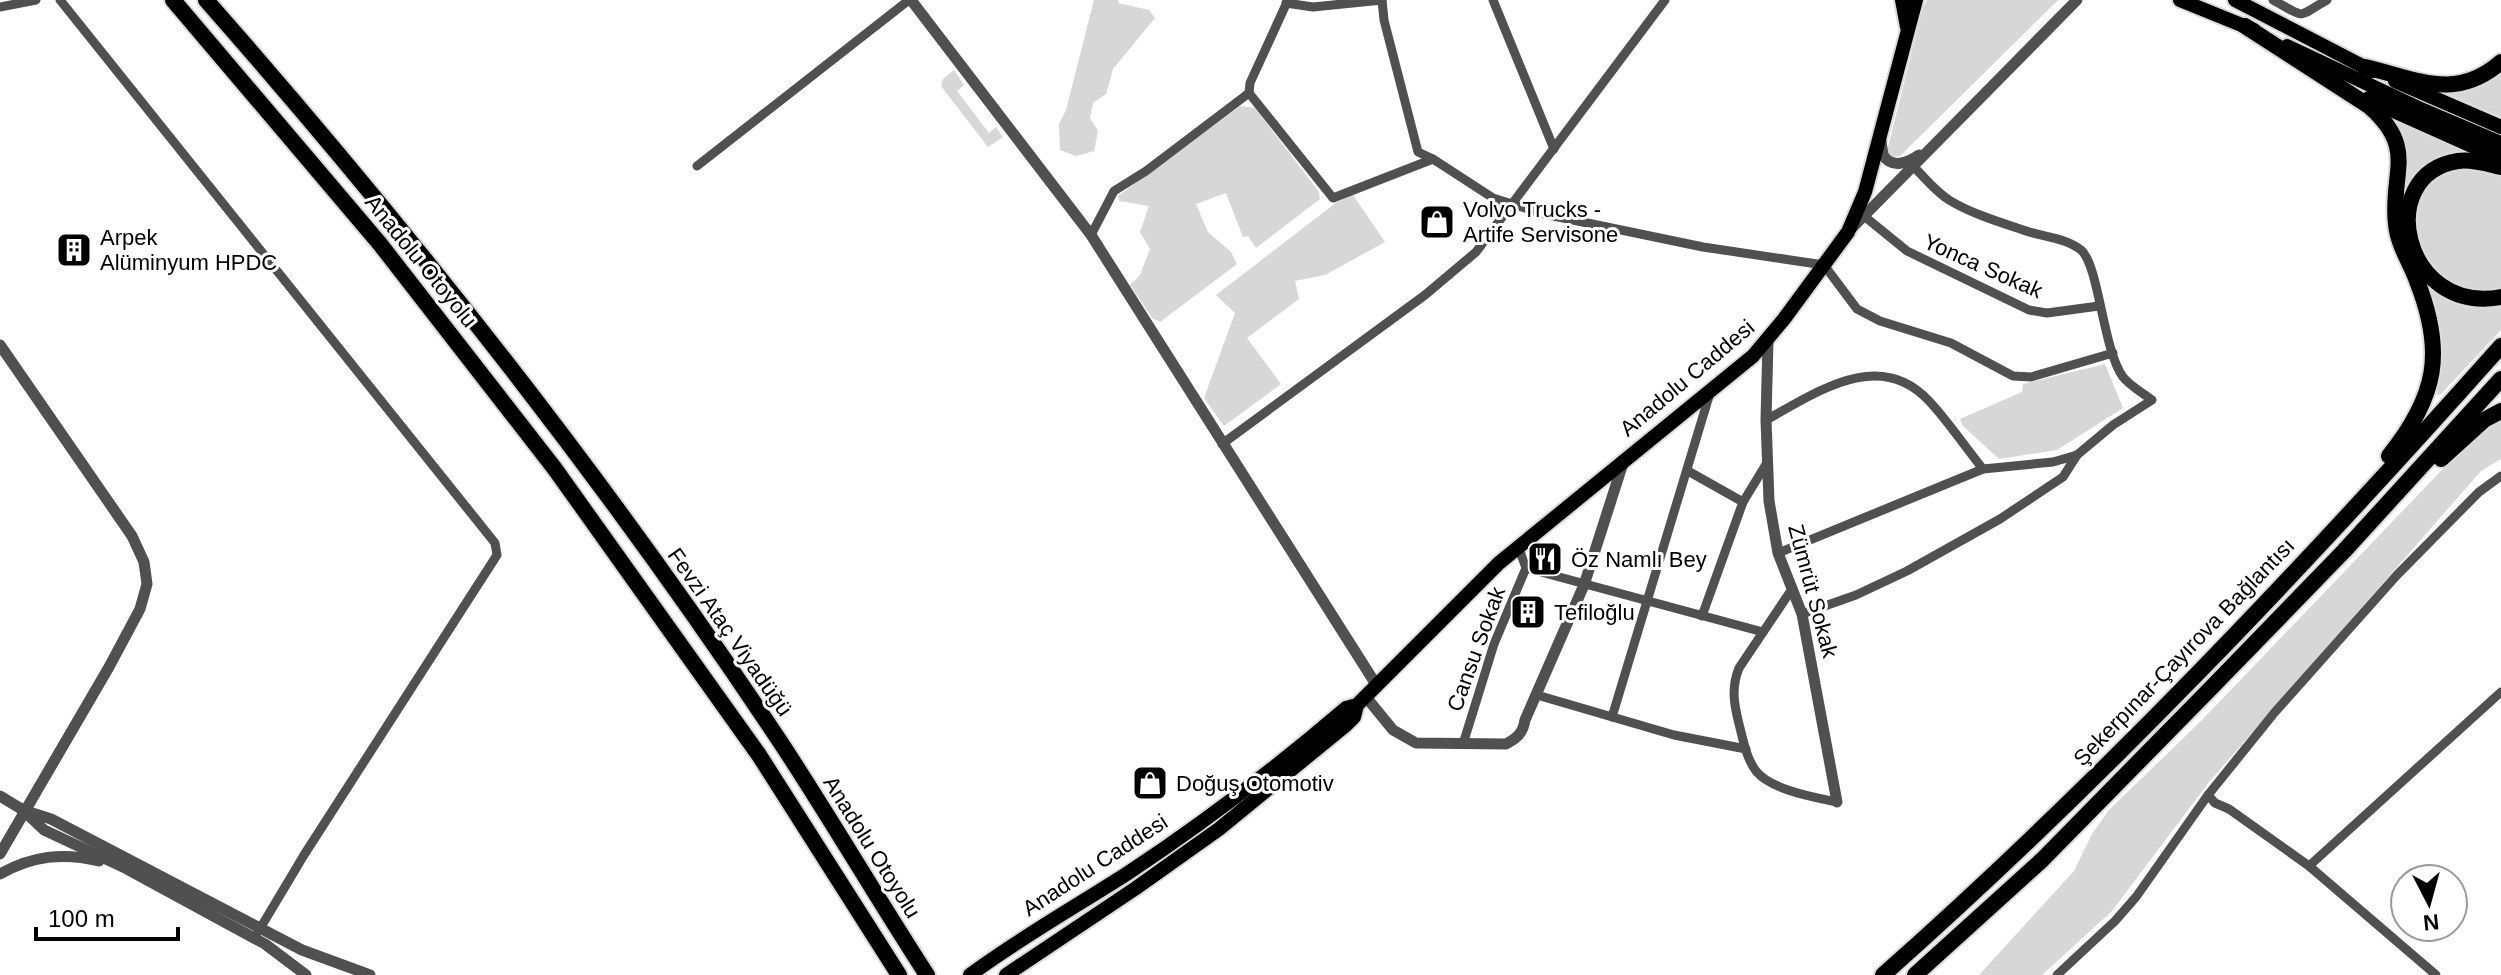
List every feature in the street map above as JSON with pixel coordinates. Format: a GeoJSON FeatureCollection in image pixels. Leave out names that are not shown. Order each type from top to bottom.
{"type":"FeatureCollection","features":[{"type":"Feature","properties":{"kind":"highway","name":"Anadolu Otoyolu"},"geometry":{"type":"LineString","coordinates":[[173,0],[380,244],[621,559],[759,755],[899,975]]}},
{"type":"Feature","properties":{"kind":"highway","name":"Anadolu Otoyolu"},"geometry":{"type":"LineString","coordinates":[[206,0],[348,165],[502,359],[643,545]]}},
{"type":"Feature","properties":{"kind":"highway"},"geometry":{"type":"LineString","coordinates":[[2245,26],[2369,106],[2394,134],[2399,152],[2396,225],[2399,240],[2429,313],[2435,350],[2430,387],[2418,416],[2401,442],[2312,553]]}},
{"type":"Feature","properties":{"kind":"highway"},"geometry":{"type":"LineString","coordinates":[[2365,67],[2444,86],[2473,81],[2501,62]]}},
{"type":"Feature","properties":{"kind":"highway"},"geometry":{"type":"LineString","coordinates":[[2339,86],[2501,158]]}},
{"type":"Feature","properties":{"kind":"highway"},"geometry":{"type":"LineString","coordinates":[[2501,167],[2459,161],[2437,169],[2418,187],[2411,201],[2407,228],[2419,264],[2439,285],[2464,297],[2501,297]]}},
{"type":"Feature","properties":{"kind":"highway","name":"Şekerpınar-Çayırova Bağlantısı"},"geometry":{"type":"LineString","coordinates":[[1883,975],[2012,855],[2224,648],[2501,346]]}},
{"type":"Feature","properties":{"kind":"highway","name":"Şekerpınar-Çayırova Bağlantısı"},"geometry":{"type":"LineString","coordinates":[[1915,975],[2042,860],[2368,524],[2501,379]]}},
{"type":"Feature","properties":{"kind":"highway"},"geometry":{"type":"LineString","coordinates":[[2368,524],[2476,427],[2501,411]]}},
{"type":"Feature","properties":{"kind":"highway","name":"Fevzi Ataç Viyadüğü"},"geometry":{"type":"LineString","coordinates":[[643,545],[781,743]]}},
{"type":"Feature","properties":{"kind":"highway","name":"Anadolu Otoyolu"},"geometry":{"type":"LineString","coordinates":[[781,743],[927,975]]}},
{"type":"Feature","properties":{"kind":"highway"},"geometry":{"type":"LineString","coordinates":[[861,914],[890,975]]}},
{"type":"Feature","properties":{"kind":"main road"},"geometry":{"type":"LineString","coordinates":[[1902,0],[1908,33]]}},
{"type":"Feature","properties":{"kind":"main road","name":"Anadolu Caddesi"},"geometry":{"type":"LineString","coordinates":[[1006,975],[1219,829],[1346,725],[1367,696],[1518,546],[1742,366],[1768,340],[1848,232],[1865,192],[1916,0]]}},
{"type":"Feature","properties":{"kind":"main road"},"geometry":{"type":"LineString","coordinates":[[2180,0],[2245,26],[2361,82],[2501,143]]}},
{"type":"Feature","properties":{"kind":"main road"},"geometry":{"type":"LineString","coordinates":[[2235,0],[2365,67],[2501,127]]}},
{"type":"Feature","properties":{"kind":"main road","name":"Anadolu Caddesi"},"geometry":{"type":"LineString","coordinates":[[970,975],[1007,947],[1211,817],[1281,765],[1346,708],[1367,696]]}},
{"type":"Feature","properties":{"kind":"street"},"geometry":{"type":"LineString","coordinates":[[0,7],[36,0]]}},
{"type":"Feature","properties":{"kind":"street"},"geometry":{"type":"LineString","coordinates":[[60,0],[495,543],[497,555],[254,938]]}},
{"type":"Feature","properties":{"kind":"street"},"geometry":{"type":"LineString","coordinates":[[697,166],[910,0],[1091,235],[1222,444],[1367,696],[1386,723],[1407,739],[1431,745],[1506,744],[1523,730],[1584,585],[1624,460]]}},
{"type":"Feature","properties":{"kind":"street"},"geometry":{"type":"LineString","coordinates":[[1433,159],[1333,198],[1249,93],[1250,83],[1287,2],[1313,7],[1382,0],[1384,20],[1418,152],[1433,159],[1493,198],[1544,214],[1703,247],[1824,265],[1857,309],[1880,321],[1951,343],[2013,376],[2031,377],[2113,353]]}},
{"type":"Feature","properties":{"kind":"street"},"geometry":{"type":"LineString","coordinates":[[1493,0],[1554,149]]}},
{"type":"Feature","properties":{"kind":"street"},"geometry":{"type":"LineString","coordinates":[[1222,444],[1425,295],[1476,252],[1665,0]]}},
{"type":"Feature","properties":{"kind":"street"},"geometry":{"type":"LineString","coordinates":[[1848,232],[2080,0]]}},
{"type":"Feature","properties":{"kind":"street"},"geometry":{"type":"LineString","coordinates":[[2273,0],[2300,15],[2307,15],[2327,0]]}},
{"type":"Feature","properties":{"kind":"street"},"geometry":{"type":"LineString","coordinates":[[1091,235],[1114,191],[1146,171],[1249,93]]}},
{"type":"Feature","properties":{"kind":"street"},"geometry":{"type":"LineString","coordinates":[[1881,133],[1883,155],[1891,162],[1911,160],[1933,146]]}},
{"type":"Feature","properties":{"kind":"street"},"geometry":{"type":"LineString","coordinates":[[1802,614],[1856,595],[1907,571],[2000,519],[2063,477],[2077,455],[2113,425],[2152,400],[2123,377],[2099,306],[2090,260],[2080,249],[2059,239],[2026,232],[1948,199],[1913,166]]}},
{"type":"Feature","properties":{"kind":"street","name":"Yonca Sokak"},"geometry":{"type":"LineString","coordinates":[[1864,216],[1907,251],[2029,310],[2047,313],[2099,306]]}},
{"type":"Feature","properties":{"kind":"street","name":"Zümrüt Sokak"},"geometry":{"type":"LineString","coordinates":[[1768,340],[1766,420],[1769,501],[1778,553],[1802,614],[1837,802]]}},
{"type":"Feature","properties":{"kind":"street"},"geometry":{"type":"LineString","coordinates":[[0,345],[132,536],[144,562],[147,584],[140,609],[109,667],[0,854]]}},
{"type":"Feature","properties":{"kind":"street"},"geometry":{"type":"LineString","coordinates":[[1766,420],[1842,379],[1874,376],[1901,379],[1928,399],[1983,469]]}},
{"type":"Feature","properties":{"kind":"street"},"geometry":{"type":"LineString","coordinates":[[1612,717],[1711,390]]}},
{"type":"Feature","properties":{"kind":"street"},"geometry":{"type":"LineString","coordinates":[[1778,553],[1983,469],[2053,462],[2077,455]]}},
{"type":"Feature","properties":{"kind":"street"},"geometry":{"type":"LineString","coordinates":[[1702,616],[1743,502],[1768,461]]}},
{"type":"Feature","properties":{"kind":"street"},"geometry":{"type":"LineString","coordinates":[[1688,471],[1743,502]]}},
{"type":"Feature","properties":{"kind":"street"},"geometry":{"type":"LineString","coordinates":[[2057,975],[2136,897],[2208,795],[2275,712],[2397,575],[2479,492],[2501,476]]}},
{"type":"Feature","properties":{"kind":"street"},"geometry":{"type":"LineString","coordinates":[[1518,546],[1526,568],[1763,632]]}},
{"type":"Feature","properties":{"kind":"street","name":"Cansu Sokak"},"geometry":{"type":"LineString","coordinates":[[1463,744],[1494,644],[1526,568]]}},
{"type":"Feature","properties":{"kind":"street"},"geometry":{"type":"LineString","coordinates":[[1792,589],[1734,679],[1733,699],[1755,770],[1767,781],[1837,802]]}},
{"type":"Feature","properties":{"kind":"street"},"geometry":{"type":"LineString","coordinates":[[2309,866],[2501,692]]}},
{"type":"Feature","properties":{"kind":"street"},"geometry":{"type":"LineString","coordinates":[[1537,695],[1674,735],[1746,749]]}},
{"type":"Feature","properties":{"kind":"street"},"geometry":{"type":"LineString","coordinates":[[2208,795],[2215,803],[2229,809],[2309,866],[2436,975]]}},
{"type":"Feature","properties":{"kind":"street"},"geometry":{"type":"LineString","coordinates":[[0,796],[23,810],[44,830],[123,867],[254,938],[306,975]]}},
{"type":"Feature","properties":{"kind":"street"},"geometry":{"type":"LineString","coordinates":[[23,810],[51,819],[302,950],[370,975]]}},
{"type":"Feature","properties":{"kind":"street"},"geometry":{"type":"LineString","coordinates":[[0,874],[17,865],[58,855],[123,867]]}},
{"type":"Feature","properties":{"kind":"shaded area"},"geometry":{"type":"Polygon","coordinates":[[[1094,0],[1118,0],[1118,3],[1149,10],[1155,18],[1113,69],[1106,94],[1093,103],[1090,118],[1098,131],[1094,151],[1076,156],[1060,150],[1059,124],[1066,110],[1094,0]]]}},
{"type":"Feature","properties":{"kind":"shaded area"},"geometry":{"type":"Polygon","coordinates":[[[1927,0],[2058,0],[1900,156],[1893,157],[1888,153],[1888,147],[1927,0]]]}},
{"type":"Feature","properties":{"kind":"shaded area"},"geometry":{"type":"Polygon","coordinates":[[[2501,69],[2501,117],[2440,91],[2501,69]]]}},
{"type":"Feature","properties":{"kind":"shaded area"},"geometry":{"type":"Polygon","coordinates":[[[954,70],[964,85],[957,91],[989,133],[996,127],[1003,137],[988,147],[941,86],[943,79],[954,70]]]}},
{"type":"Feature","properties":{"kind":"shaded area"},"geometry":{"type":"Polygon","coordinates":[[[1240,106],[1255,108],[1319,192],[1320,199],[1256,248],[1248,236],[1243,237],[1226,193],[1196,204],[1208,232],[1231,252],[1237,264],[1160,322],[1152,318],[1130,285],[1140,275],[1150,249],[1140,232],[1149,206],[1119,201],[1118,196],[1240,106]]]}},
{"type":"Feature","properties":{"kind":"shaded area"},"geometry":{"type":"Polygon","coordinates":[[[2388,114],[2479,156],[2405,191],[2405,144],[2388,114]]]}},
{"type":"Feature","properties":{"kind":"shaded area"},"geometry":{"type":"Polygon","coordinates":[[[2474,166],[2501,171],[2501,291],[2458,287],[2434,268],[2418,242],[2415,212],[2429,184],[2444,173],[2474,166]]]}},
{"type":"Feature","properties":{"kind":"shaded area"},"geometry":{"type":"Polygon","coordinates":[[[1353,195],[1385,242],[1325,275],[1295,281],[1299,299],[1247,338],[1281,384],[1224,426],[1204,398],[1235,313],[1216,295],[1337,202],[1353,195]]]}},
{"type":"Feature","properties":{"kind":"shaded area"},"geometry":{"type":"Polygon","coordinates":[[[2423,279],[2459,300],[2480,304],[2501,303],[2501,330],[2440,395],[2437,395],[2442,341],[2439,320],[2436,320],[2423,279]]]}},
{"type":"Feature","properties":{"kind":"shaded area"},"geometry":{"type":"Polygon","coordinates":[[[2105,364],[2123,408],[2057,450],[1999,459],[1963,426],[1960,419],[2022,392],[2023,384],[2105,364]]]}},
{"type":"Feature","properties":{"kind":"shaded area"},"geometry":{"type":"Polygon","coordinates":[[[2501,421],[2501,459],[2481,471],[2209,782],[2112,911],[2042,975],[1979,975],[2074,871],[2092,834],[2109,810],[2202,720],[2462,449],[2501,421]]]}},
{"type":"Feature","properties":{"kind":"place","name":"Volvo Trucks - Artife Servisone"},"geometry":{"type":"Point","coordinates":[1437,222]}},
{"type":"Feature","properties":{"kind":"place","name":"Arpek Alüminyum HPDC"},"geometry":{"type":"Point","coordinates":[74,250]}},
{"type":"Feature","properties":{"kind":"place","name":"Öz Namlı Bey"},"geometry":{"type":"Point","coordinates":[1545,559]}},
{"type":"Feature","properties":{"kind":"place","name":"Tefiloğlu"},"geometry":{"type":"Point","coordinates":[1528,612]}},
{"type":"Feature","properties":{"kind":"place","name":"Doğuş Otomotiv"},"geometry":{"type":"Point","coordinates":[1150,783]}}]}
